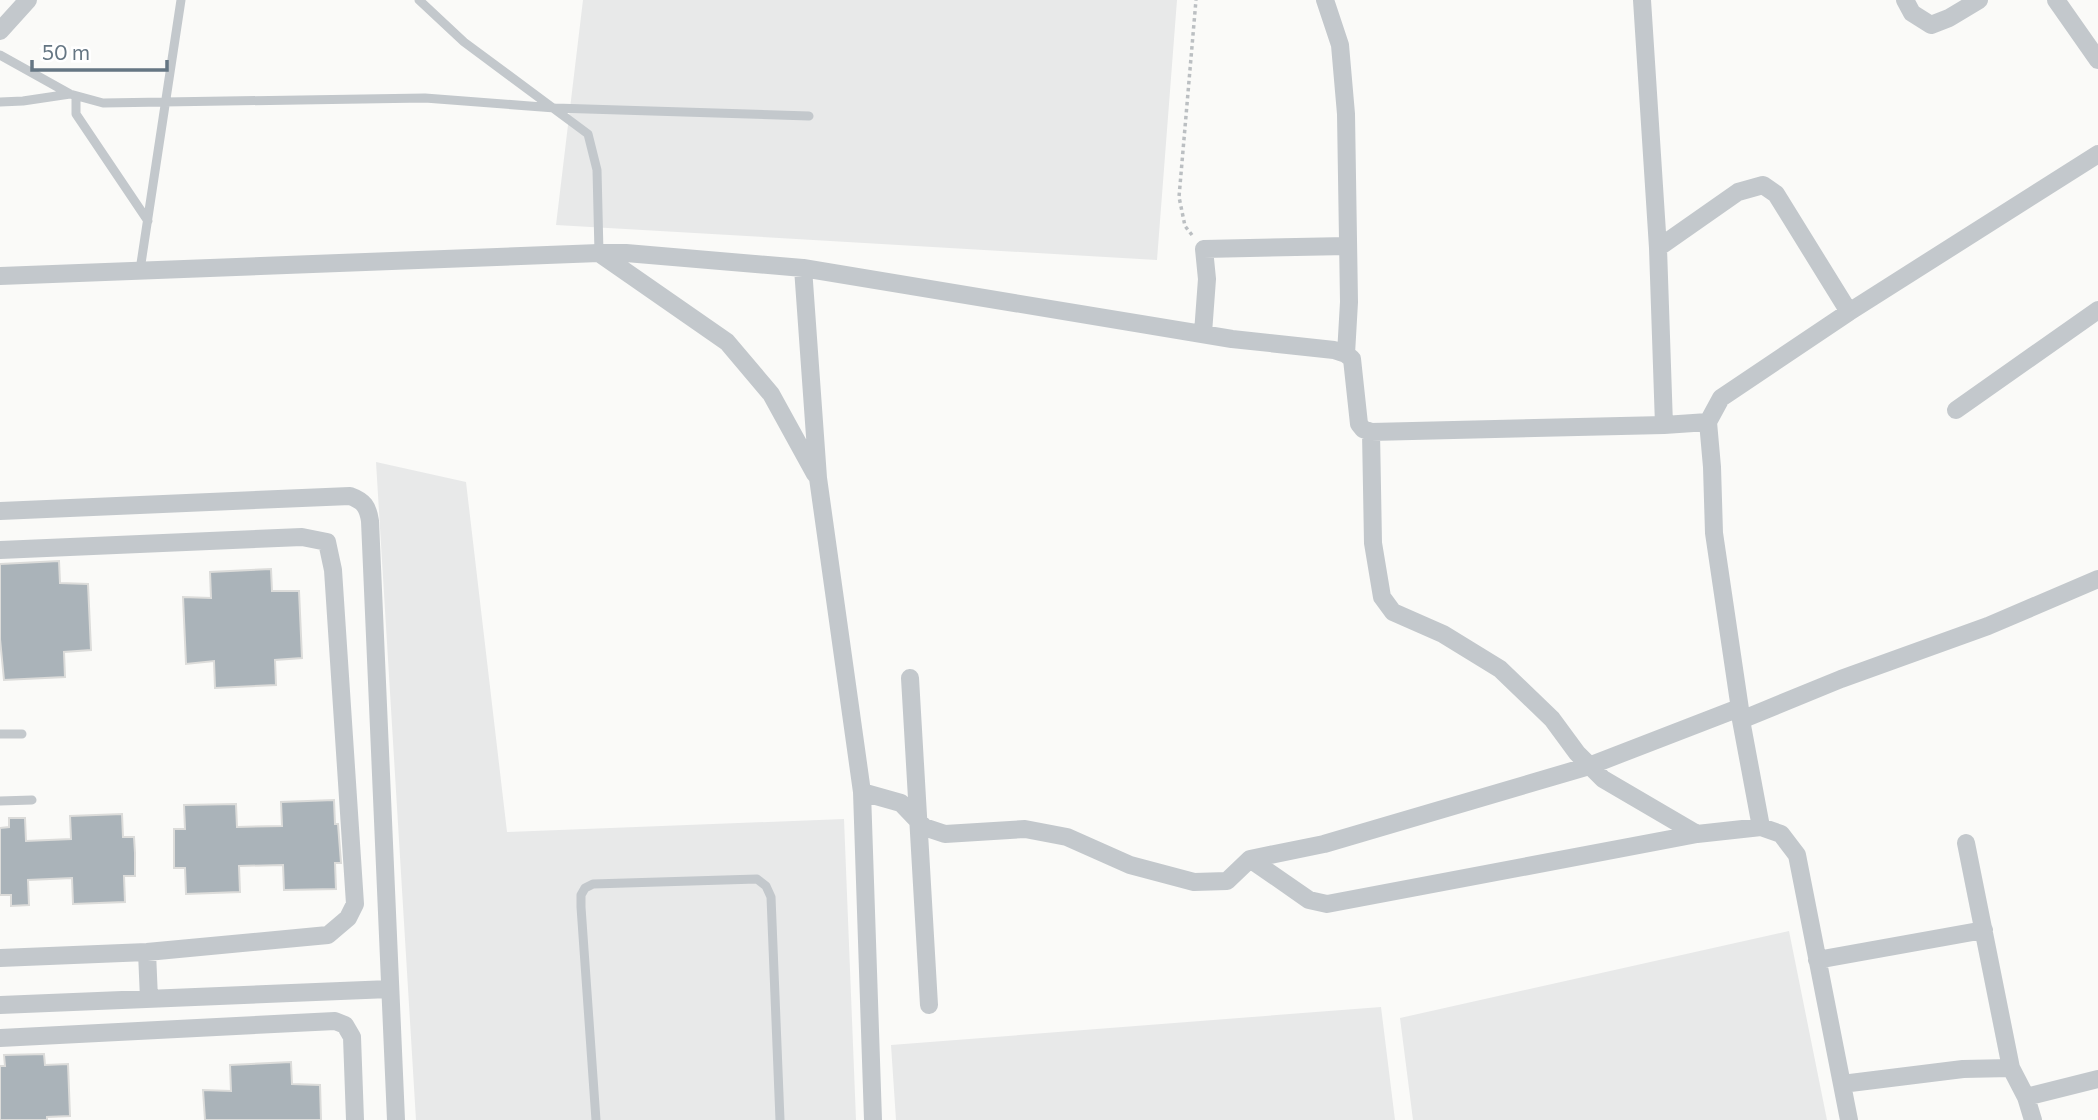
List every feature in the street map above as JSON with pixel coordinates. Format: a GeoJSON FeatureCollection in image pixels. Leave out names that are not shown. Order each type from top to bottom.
{"type":"FeatureCollection","features":[{"type":"Feature","properties":{"kind":"street"},"geometry":{"type":"LineString","coordinates":[[0,32],[28,0]]}},
{"type":"Feature","properties":{"kind":"street"},"geometry":{"type":"LineString","coordinates":[[1325,0],[1340,45],[1346,114],[1349,302],[1346,354]]}},
{"type":"Feature","properties":{"kind":"street"},"geometry":{"type":"LineString","coordinates":[[1642,0],[1658,248],[1664,425]]}},
{"type":"Feature","properties":{"kind":"street"},"geometry":{"type":"LineString","coordinates":[[1905,0],[1912,13],[1931,25],[1949,18],[1979,0]]}},
{"type":"Feature","properties":{"kind":"street"},"geometry":{"type":"LineString","coordinates":[[2056,0],[2098,60]]}},
{"type":"Feature","properties":{"kind":"street"},"geometry":{"type":"LineString","coordinates":[[1762,827],[1745,749],[1714,533],[1708,422],[1721,398],[1849,312],[2098,153]]}},
{"type":"Feature","properties":{"kind":"street"},"geometry":{"type":"LineString","coordinates":[[1658,248],[1738,192],[1763,184],[1776,194],[1849,312]]}},
{"type":"Feature","properties":{"kind":"street"},"geometry":{"type":"LineString","coordinates":[[1203,333],[1207,279],[1204,249],[1347,246]]}},
{"type":"Feature","properties":{"kind":"street"},"geometry":{"type":"LineString","coordinates":[[600,253],[727,342],[771,394],[818,478]]}},
{"type":"Feature","properties":{"kind":"street"},"geometry":{"type":"LineString","coordinates":[[0,276],[636,253],[803,268],[1203,333],[1232,340],[1334,350],[1352,359],[1359,424],[1371,432],[1708,422]]}},
{"type":"Feature","properties":{"kind":"street"},"geometry":{"type":"LineString","coordinates":[[803,268],[818,478],[862,792],[873,1120]]}},
{"type":"Feature","properties":{"kind":"street"},"geometry":{"type":"LineString","coordinates":[[1956,410],[2098,310]]}},
{"type":"Feature","properties":{"kind":"street"},"geometry":{"type":"LineString","coordinates":[[1371,432],[1373,543],[1382,597],[1394,612],[1443,634],[1500,670],[1552,719],[1589,766],[1627,794],[1697,834]]}},
{"type":"Feature","properties":{"kind":"street"},"geometry":{"type":"LineString","coordinates":[[0,511],[350,496],[367,506],[370,521],[396,1120]]}},
{"type":"Feature","properties":{"kind":"street"},"geometry":{"type":"LineString","coordinates":[[0,550],[302,537],[327,542],[332,570],[355,904],[348,918],[328,935],[147,952],[0,958]]}},
{"type":"Feature","properties":{"kind":"street"},"geometry":{"type":"LineString","coordinates":[[862,792],[901,803],[925,827],[945,834],[1025,828],[1067,837],[1130,865],[1194,882],[1227,881],[1250,859],[1324,844],[1589,766],[1988,626],[2098,579]]}},
{"type":"Feature","properties":{"kind":"street"},"geometry":{"type":"LineString","coordinates":[[911,678],[929,1005]]}},
{"type":"Feature","properties":{"kind":"street"},"geometry":{"type":"LineString","coordinates":[[1250,859],[1309,900],[1327,904],[1697,834],[1762,827],[1781,834],[1797,855],[1849,1120]]}},
{"type":"Feature","properties":{"kind":"street"},"geometry":{"type":"LineString","coordinates":[[1966,843],[2011,1068],[2026,1097],[2033,1120]]}},
{"type":"Feature","properties":{"kind":"street"},"geometry":{"type":"LineString","coordinates":[[1817,960],[1984,930]]}},
{"type":"Feature","properties":{"kind":"street"},"geometry":{"type":"LineString","coordinates":[[147,952],[149,999]]}},
{"type":"Feature","properties":{"kind":"street"},"geometry":{"type":"LineString","coordinates":[[0,1004],[390,989]]}},
{"type":"Feature","properties":{"kind":"street"},"geometry":{"type":"LineString","coordinates":[[0,1038],[335,1021],[345,1025],[352,1037],[355,1120]]}},
{"type":"Feature","properties":{"kind":"street"},"geometry":{"type":"LineString","coordinates":[[1842,1084],[1963,1069],[2011,1068]]}},
{"type":"Feature","properties":{"kind":"street"},"geometry":{"type":"LineString","coordinates":[[2026,1097],[2098,1079]]}},
{"type":"Feature","properties":{"kind":"lane"},"geometry":{"type":"LineString","coordinates":[[140,270],[181,0]]}},
{"type":"Feature","properties":{"kind":"lane"},"geometry":{"type":"LineString","coordinates":[[419,0],[464,42],[588,134],[597,170],[600,253]]}},
{"type":"Feature","properties":{"kind":"lane"},"geometry":{"type":"LineString","coordinates":[[0,55],[73,95],[103,103],[425,98],[555,108],[809,116]]}},
{"type":"Feature","properties":{"kind":"lane"},"geometry":{"type":"LineString","coordinates":[[0,102],[73,95]]}},
{"type":"Feature","properties":{"kind":"lane"},"geometry":{"type":"LineString","coordinates":[[73,95],[76,114],[148,221]]}},
{"type":"Feature","properties":{"kind":"lane"},"geometry":{"type":"LineString","coordinates":[[0,734],[22,734]]}},
{"type":"Feature","properties":{"kind":"lane"},"geometry":{"type":"LineString","coordinates":[[0,802],[32,800]]}},
{"type":"Feature","properties":{"kind":"lane"},"geometry":{"type":"LineString","coordinates":[[597,1120],[581,907],[581,895],[585,888],[593,884],[757,879],[766,886],[771,897],[780,1120]]}},
{"type":"Feature","properties":{"kind":"path"},"geometry":{"type":"LineString","coordinates":[[1196,0],[1179,197],[1185,226],[1204,249]]}},
{"type":"Feature","properties":{"kind":"shaded area"},"geometry":{"type":"Polygon","coordinates":[[[583,0],[1177,0],[1157,260],[556,225],[583,0]]]}},
{"type":"Feature","properties":{"kind":"shaded area"},"geometry":{"type":"Polygon","coordinates":[[[376,462],[466,482],[507,832],[844,819],[856,1120],[416,1120],[376,462]]]}},
{"type":"Feature","properties":{"kind":"shaded area"},"geometry":{"type":"Polygon","coordinates":[[[1789,931],[1827,1120],[1413,1120],[1400,1018],[1789,931]]]}},
{"type":"Feature","properties":{"kind":"shaded area"},"geometry":{"type":"Polygon","coordinates":[[[1381,1007],[1395,1120],[896,1120],[891,1045],[1381,1007]]]}},
{"type":"Feature","properties":{"kind":"building"},"geometry":{"type":"Polygon","coordinates":[[[59,561],[60,583],[88,584],[91,650],[64,652],[65,677],[4,680],[0,639],[0,564],[59,561]]]}},
{"type":"Feature","properties":{"kind":"building"},"geometry":{"type":"Polygon","coordinates":[[[271,569],[272,591],[299,591],[302,658],[275,660],[276,685],[215,688],[214,661],[186,664],[183,597],[211,598],[210,572],[271,569]]]}},
{"type":"Feature","properties":{"kind":"building"},"geometry":{"type":"Polygon","coordinates":[[[334,800],[341,863],[335,863],[336,889],[284,890],[283,865],[239,866],[240,892],[186,894],[185,868],[174,868],[174,829],[185,829],[184,805],[236,804],[237,827],[282,826],[281,802],[334,800]]]}},
{"type":"Feature","properties":{"kind":"building"},"geometry":{"type":"Polygon","coordinates":[[[122,814],[123,837],[134,837],[135,853],[135,876],[124,876],[125,902],[73,904],[72,878],[28,880],[29,905],[11,906],[11,895],[0,895],[0,828],[9,827],[9,818],[25,818],[26,841],[71,839],[70,816],[122,814]]]}},
{"type":"Feature","properties":{"kind":"building"},"geometry":{"type":"Polygon","coordinates":[[[44,1054],[45,1065],[68,1064],[70,1116],[47,1117],[47,1120],[0,1120],[0,1066],[5,1066],[4,1055],[44,1054]]]}},
{"type":"Feature","properties":{"kind":"building"},"geometry":{"type":"Polygon","coordinates":[[[291,1062],[292,1084],[320,1085],[321,1120],[205,1120],[203,1090],[231,1091],[230,1065],[291,1062]]]}}]}
